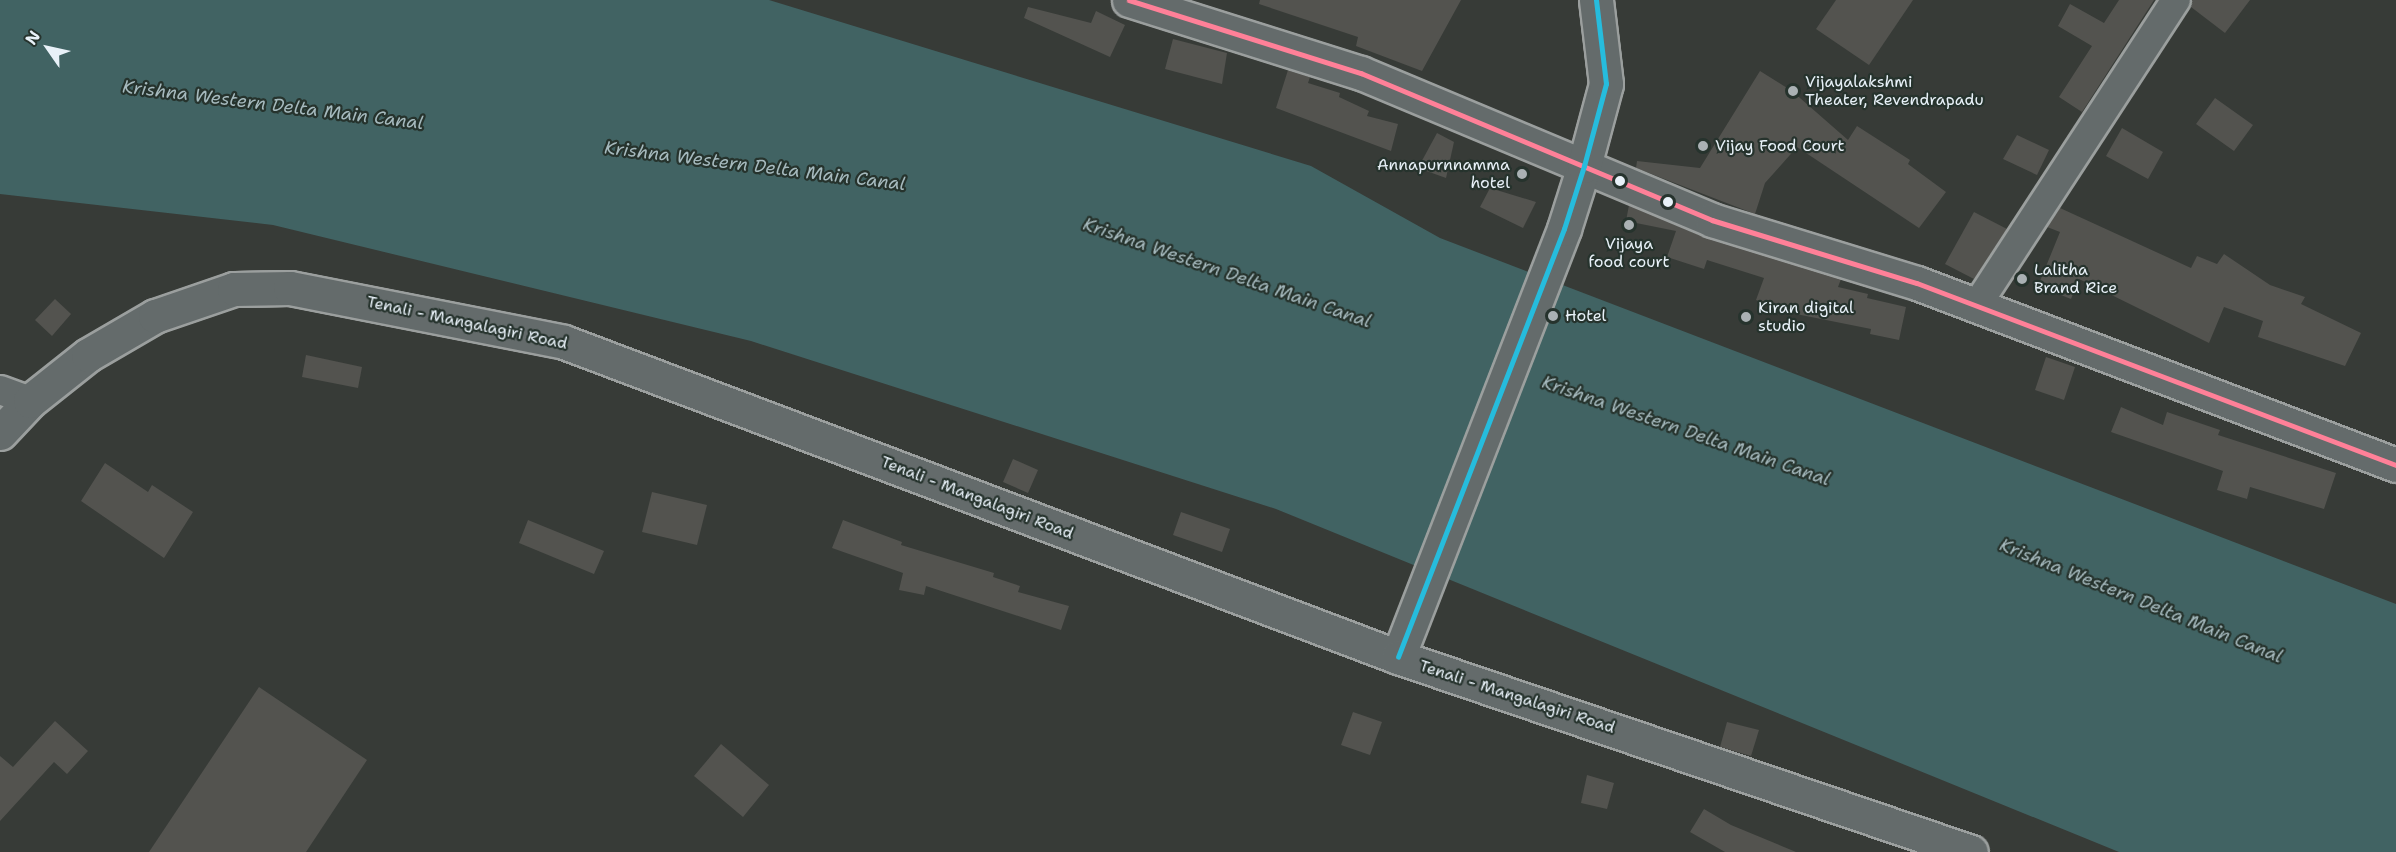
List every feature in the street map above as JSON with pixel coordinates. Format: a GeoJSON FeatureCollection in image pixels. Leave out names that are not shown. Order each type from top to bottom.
{"type":"FeatureCollection","features":[{"type":"Feature","properties":{"kind":"main road"},"geometry":{"type":"LineString","coordinates":[[1129,0],[1168,6],[1361,73],[1712,220],[1917,283],[2396,465]]}},
{"type":"Feature","properties":{"kind":"main road"},"geometry":{"type":"LineString","coordinates":[[1398,657],[1418,612],[1564,229],[1584,166],[1606,84],[1596,0]]}},
{"type":"Feature","properties":{"kind":"main road","name":"Tenali - Mangalagiri Road"},"geometry":{"type":"LineString","coordinates":[[0,433],[15,396],[155,316],[234,289],[290,288],[564,342],[1398,657],[1937,845],[1971,852]]}},
{"type":"Feature","properties":{"kind":"street"},"geometry":{"type":"LineString","coordinates":[[1977,305],[2176,0]]}},
{"type":"Feature","properties":{"kind":"water","name":"Krishna Western Delta Main Canal"},"geometry":{"type":"Polygon","coordinates":[[[0,0],[769,0],[1311,166],[1440,238],[2396,604],[2396,852],[2119,852],[1276,509],[751,341],[273,225],[0,194],[0,0]]]}},
{"type":"Feature","properties":{"kind":"building"},"geometry":{"type":"Polygon","coordinates":[[[1260,0],[1461,0],[1422,71],[1356,46],[1358,37],[1259,4],[1260,0]]]}},
{"type":"Feature","properties":{"kind":"building"},"geometry":{"type":"Polygon","coordinates":[[[1836,0],[1913,0],[1869,65],[1816,29],[1836,0]]]}},
{"type":"Feature","properties":{"kind":"building"},"geometry":{"type":"Polygon","coordinates":[[[2119,0],[2154,0],[2082,112],[2059,97],[2092,46],[2058,26],[2070,4],[2104,23],[2119,0]]]}},
{"type":"Feature","properties":{"kind":"building"},"geometry":{"type":"Polygon","coordinates":[[[2192,0],[2250,0],[2225,33],[2191,7],[2192,0]]]}},
{"type":"Feature","properties":{"kind":"building"},"geometry":{"type":"Polygon","coordinates":[[[1028,7],[1091,23],[1096,11],[1125,25],[1110,57],[1024,18],[1028,7]]]}},
{"type":"Feature","properties":{"kind":"building"},"geometry":{"type":"Polygon","coordinates":[[[1173,39],[1227,53],[1222,84],[1165,69],[1173,39]]]}},
{"type":"Feature","properties":{"kind":"building"},"geometry":{"type":"Polygon","coordinates":[[[1288,70],[1310,77],[1308,83],[1340,93],[1339,97],[1369,111],[1367,116],[1398,124],[1391,151],[1276,108],[1288,70]]]}},
{"type":"Feature","properties":{"kind":"building"},"geometry":{"type":"Polygon","coordinates":[[[1760,71],[1792,91],[1848,140],[1857,126],[1910,160],[1908,164],[1946,192],[1919,228],[1797,147],[1765,183],[1755,214],[1636,168],[1637,161],[1700,168],[1760,71]]]}},
{"type":"Feature","properties":{"kind":"building"},"geometry":{"type":"Polygon","coordinates":[[[2215,98],[2253,125],[2234,151],[2196,124],[2215,98]]]}},
{"type":"Feature","properties":{"kind":"building"},"geometry":{"type":"Polygon","coordinates":[[[2122,128],[2163,152],[2148,179],[2106,156],[2122,128]]]}},
{"type":"Feature","properties":{"kind":"building"},"geometry":{"type":"Polygon","coordinates":[[[1437,133],[1454,142],[1446,178],[1418,168],[1437,133]]]}},
{"type":"Feature","properties":{"kind":"building"},"geometry":{"type":"Polygon","coordinates":[[[2017,135],[2049,150],[2037,175],[2003,159],[2017,135]]]}},
{"type":"Feature","properties":{"kind":"building"},"geometry":{"type":"Polygon","coordinates":[[[1490,188],[1536,202],[1523,228],[1480,207],[1490,188]]]}},
{"type":"Feature","properties":{"kind":"building"},"geometry":{"type":"Polygon","coordinates":[[[1629,205],[1706,238],[1841,279],[1838,287],[1868,294],[1867,298],[1906,307],[1899,340],[1870,334],[1871,329],[1801,315],[1756,300],[1764,278],[1707,260],[1704,269],[1667,257],[1676,231],[1626,221],[1629,205]]]}},
{"type":"Feature","properties":{"kind":"building"},"geometry":{"type":"Polygon","coordinates":[[[2060,208],[2191,268],[2197,256],[2217,264],[2224,254],[2270,285],[2305,297],[2301,304],[2361,333],[2345,366],[2258,337],[2263,321],[2224,307],[2209,343],[2079,279],[2071,299],[2038,286],[2060,232],[2047,227],[2060,208]]]}},
{"type":"Feature","properties":{"kind":"building"},"geometry":{"type":"Polygon","coordinates":[[[1974,212],[2007,229],[1974,279],[1945,264],[1974,212]]]}},
{"type":"Feature","properties":{"kind":"building"},"geometry":{"type":"Polygon","coordinates":[[[55,299],[71,314],[52,336],[35,320],[55,299]]]}},
{"type":"Feature","properties":{"kind":"building"},"geometry":{"type":"Polygon","coordinates":[[[306,355],[362,367],[358,388],[302,377],[306,355]]]}},
{"type":"Feature","properties":{"kind":"building"},"geometry":{"type":"Polygon","coordinates":[[[2046,357],[2075,367],[2064,400],[2035,390],[2046,357]]]}},
{"type":"Feature","properties":{"kind":"building"},"geometry":{"type":"Polygon","coordinates":[[[2121,407],[2163,425],[2167,412],[2220,430],[2218,435],[2336,473],[2324,509],[2250,487],[2247,499],[2217,490],[2223,471],[2111,432],[2121,407]]]}},
{"type":"Feature","properties":{"kind":"building"},"geometry":{"type":"Polygon","coordinates":[[[1013,459],[1038,470],[1028,493],[1003,482],[1013,459]]]}},
{"type":"Feature","properties":{"kind":"building"},"geometry":{"type":"Polygon","coordinates":[[[105,463],[148,492],[152,485],[193,512],[164,558],[81,501],[105,463]]]}},
{"type":"Feature","properties":{"kind":"building"},"geometry":{"type":"Polygon","coordinates":[[[652,492],[707,505],[697,545],[642,532],[652,492]]]}},
{"type":"Feature","properties":{"kind":"building"},"geometry":{"type":"Polygon","coordinates":[[[1181,512],[1230,529],[1222,552],[1173,535],[1181,512]]]}},
{"type":"Feature","properties":{"kind":"building"},"geometry":{"type":"Polygon","coordinates":[[[528,520],[604,551],[594,574],[519,543],[528,520]]]}},
{"type":"Feature","properties":{"kind":"building"},"geometry":{"type":"Polygon","coordinates":[[[843,520],[902,542],[901,545],[994,573],[993,577],[1020,586],[1018,592],[1069,606],[1061,630],[926,586],[924,595],[899,590],[903,573],[832,548],[843,520]]]}},
{"type":"Feature","properties":{"kind":"building"},"geometry":{"type":"Polygon","coordinates":[[[259,687],[367,760],[306,852],[149,852],[259,687]]]}},
{"type":"Feature","properties":{"kind":"building"},"geometry":{"type":"Polygon","coordinates":[[[1353,712],[1382,722],[1370,755],[1341,745],[1353,712]]]}},
{"type":"Feature","properties":{"kind":"building"},"geometry":{"type":"Polygon","coordinates":[[[55,721],[88,751],[67,774],[54,762],[0,821],[0,756],[13,767],[55,721]]]}},
{"type":"Feature","properties":{"kind":"building"},"geometry":{"type":"Polygon","coordinates":[[[1727,722],[1759,730],[1751,756],[1720,747],[1727,722]]]}},
{"type":"Feature","properties":{"kind":"building"},"geometry":{"type":"Polygon","coordinates":[[[721,744],[769,785],[743,817],[694,776],[721,744]]]}},
{"type":"Feature","properties":{"kind":"building"},"geometry":{"type":"Polygon","coordinates":[[[1587,775],[1614,783],[1607,809],[1581,803],[1587,775]]]}},
{"type":"Feature","properties":{"kind":"building"},"geometry":{"type":"Polygon","coordinates":[[[1704,809],[1731,825],[1796,852],[1725,852],[1690,832],[1704,809]]]}},
{"type":"Feature","properties":{"kind":"transit line"},"geometry":{"type":"LineString","coordinates":[[1129,0],[1361,73],[1712,220],[1917,283],[2396,465]]}},
{"type":"Feature","properties":{"kind":"transit line"},"geometry":{"type":"LineString","coordinates":[[1398,657],[1564,229],[1584,166],[1606,84],[1596,0]]}},
{"type":"Feature","properties":{"kind":"place","name":"Vijayalakshmi Theater, Revendrapadu"},"geometry":{"type":"Point","coordinates":[1793,91]}},
{"type":"Feature","properties":{"kind":"place","name":"Vijay Food Court"},"geometry":{"type":"Point","coordinates":[1703,146]}},
{"type":"Feature","properties":{"kind":"place","name":"Annapurnnamma hotel"},"geometry":{"type":"Point","coordinates":[1522,174]}},
{"type":"Feature","properties":{"kind":"place","name":"Vijaya food court"},"geometry":{"type":"Point","coordinates":[1629,225]}},
{"type":"Feature","properties":{"kind":"place","name":"Lalitha Brand Rice"},"geometry":{"type":"Point","coordinates":[2022,279]}},
{"type":"Feature","properties":{"kind":"place","name":"Hotel"},"geometry":{"type":"Point","coordinates":[1553,316]}},
{"type":"Feature","properties":{"kind":"place","name":"Kiran digital studio"},"geometry":{"type":"Point","coordinates":[1746,317]}}]}
